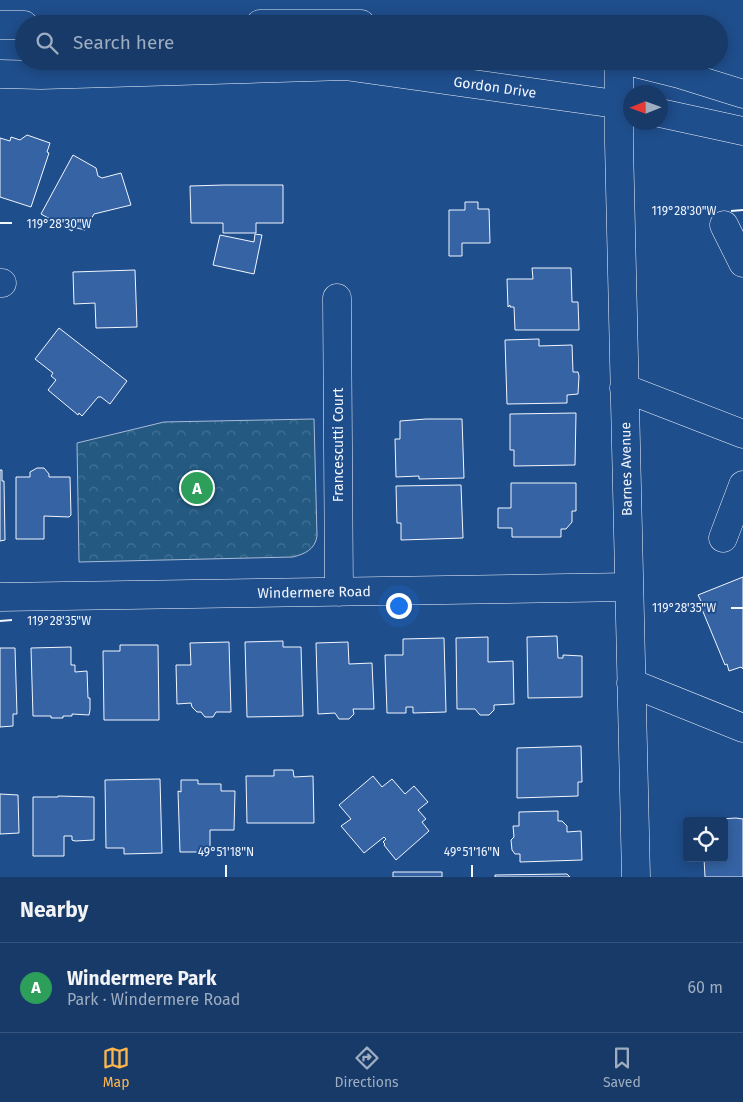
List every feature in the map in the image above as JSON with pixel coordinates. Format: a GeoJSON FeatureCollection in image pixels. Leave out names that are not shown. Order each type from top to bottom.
{"type":"FeatureCollection","features":[{"type":"Feature","properties":{"kind":"street"},"geometry":{"type":"LineString","coordinates":[[0,25],[15,25]]}},
{"type":"Feature","properties":{"kind":"street","name":"Gordon Drive"},"geometry":{"type":"LineString","coordinates":[[0,74],[41,75],[210,70]]}},
{"type":"Feature","properties":{"kind":"street","name":"Gordon Drive"},"geometry":{"type":"LineString","coordinates":[[374,70],[623,105]]}},
{"type":"Feature","properties":{"kind":"street","name":"Barnes Avenue"},"geometry":{"type":"LineString","coordinates":[[620,70],[623,96]]}},
{"type":"Feature","properties":{"kind":"street"},"geometry":{"type":"LineString","coordinates":[[663,70],[743,94]]}},
{"type":"Feature","properties":{"kind":"street"},"geometry":{"type":"LineString","coordinates":[[668,115],[743,132]]}},
{"type":"Feature","properties":{"kind":"street","name":"Barnes Avenue"},"geometry":{"type":"LineString","coordinates":[[624,130],[624,388],[636,877]]}},
{"type":"Feature","properties":{"kind":"street"},"geometry":{"type":"LineString","coordinates":[[724,225],[743,263]]}},
{"type":"Feature","properties":{"kind":"street","name":"Francescutti Court"},"geometry":{"type":"LineString","coordinates":[[338,298],[339,592]]}},
{"type":"Feature","properties":{"kind":"street"},"geometry":{"type":"LineString","coordinates":[[624,388],[743,434]]}},
{"type":"Feature","properties":{"kind":"street"},"geometry":{"type":"LineString","coordinates":[[724,538],[743,485]]}},
{"type":"Feature","properties":{"kind":"street","name":"Windermere Road"},"geometry":{"type":"LineString","coordinates":[[0,597],[629,587]]}},
{"type":"Feature","properties":{"kind":"street"},"geometry":{"type":"LineString","coordinates":[[631,683],[743,728]]}},
{"type":"Feature","properties":{"kind":"green space"},"geometry":{"type":"Polygon","coordinates":[[[314,419],[317,536],[314,545],[308,551],[293,557],[79,562],[77,443],[164,422],[314,419]]]}},
{"type":"Feature","properties":{"kind":"building"},"geometry":{"type":"Polygon","coordinates":[[[27,135],[50,143],[47,152],[49,153],[31,207],[0,197],[0,138],[10,141],[11,137],[20,140],[27,135]]]}},
{"type":"Feature","properties":{"kind":"building"},"geometry":{"type":"Polygon","coordinates":[[[73,155],[96,168],[98,176],[102,178],[121,173],[131,205],[94,214],[85,230],[73,227],[72,231],[41,214],[73,155]]]}},
{"type":"Feature","properties":{"kind":"building"},"geometry":{"type":"Polygon","coordinates":[[[283,185],[283,223],[256,223],[256,233],[223,233],[223,223],[191,223],[190,186],[283,185]]]}},
{"type":"Feature","properties":{"kind":"building"},"geometry":{"type":"Polygon","coordinates":[[[465,202],[478,202],[478,209],[489,209],[490,243],[462,243],[462,256],[449,256],[449,210],[465,210],[465,202]]]}},
{"type":"Feature","properties":{"kind":"building"},"geometry":{"type":"Polygon","coordinates":[[[255,234],[262,235],[254,274],[213,265],[220,235],[254,242],[255,234]]]}},
{"type":"Feature","properties":{"kind":"building"},"geometry":{"type":"Polygon","coordinates":[[[532,268],[571,268],[572,302],[578,302],[579,330],[515,330],[514,307],[510,307],[510,305],[508,307],[507,279],[533,279],[532,268]]]}},
{"type":"Feature","properties":{"kind":"building"},"geometry":{"type":"Polygon","coordinates":[[[135,270],[137,327],[96,328],[95,303],[74,304],[73,272],[135,270]]]}},
{"type":"Feature","properties":{"kind":"building"},"geometry":{"type":"Polygon","coordinates":[[[59,328],[127,381],[110,404],[101,397],[98,397],[82,416],[79,413],[78,415],[48,390],[56,380],[51,376],[53,373],[35,359],[59,328]]]}},
{"type":"Feature","properties":{"kind":"building"},"geometry":{"type":"Polygon","coordinates":[[[539,339],[539,346],[572,345],[573,372],[578,372],[579,376],[578,394],[567,395],[567,403],[507,404],[505,340],[539,339]]]}},
{"type":"Feature","properties":{"kind":"building"},"geometry":{"type":"Polygon","coordinates":[[[576,413],[575,465],[514,466],[514,450],[510,450],[510,414],[576,413]]]}},
{"type":"Feature","properties":{"kind":"building"},"geometry":{"type":"Polygon","coordinates":[[[462,419],[464,478],[419,479],[419,476],[396,477],[395,439],[400,439],[400,421],[462,419]]]}},
{"type":"Feature","properties":{"kind":"building"},"geometry":{"type":"Polygon","coordinates":[[[37,468],[44,468],[49,477],[70,477],[71,515],[69,517],[44,516],[44,539],[16,539],[16,477],[30,477],[30,472],[37,468]]]}},
{"type":"Feature","properties":{"kind":"building"},"geometry":{"type":"Polygon","coordinates":[[[0,470],[2,470],[2,481],[4,481],[5,540],[0,541],[0,470]]]}},
{"type":"Feature","properties":{"kind":"building"},"geometry":{"type":"Polygon","coordinates":[[[511,483],[576,483],[576,511],[572,511],[572,522],[566,529],[561,529],[561,537],[512,537],[512,528],[498,528],[498,508],[511,508],[511,483]]]}},
{"type":"Feature","properties":{"kind":"building"},"geometry":{"type":"Polygon","coordinates":[[[461,485],[463,538],[401,540],[401,523],[397,523],[396,486],[461,485]]]}},
{"type":"Feature","properties":{"kind":"building"},"geometry":{"type":"Polygon","coordinates":[[[743,577],[743,669],[741,667],[729,671],[699,602],[701,601],[698,595],[743,577]]]}},
{"type":"Feature","properties":{"kind":"building"},"geometry":{"type":"Polygon","coordinates":[[[557,636],[558,658],[563,658],[563,655],[582,656],[582,697],[528,698],[527,637],[557,636]]]}},
{"type":"Feature","properties":{"kind":"building"},"geometry":{"type":"Polygon","coordinates":[[[488,637],[488,662],[513,661],[514,704],[494,705],[494,710],[489,715],[480,715],[475,709],[457,709],[456,638],[488,637]]]}},
{"type":"Feature","properties":{"kind":"building"},"geometry":{"type":"Polygon","coordinates":[[[444,638],[446,712],[413,713],[413,707],[406,707],[406,713],[387,713],[385,655],[403,655],[403,639],[444,638]]]}},
{"type":"Feature","properties":{"kind":"building"},"geometry":{"type":"Polygon","coordinates":[[[283,641],[283,647],[301,647],[303,716],[247,717],[245,642],[283,641]]]}},
{"type":"Feature","properties":{"kind":"building"},"geometry":{"type":"Polygon","coordinates":[[[229,642],[231,712],[216,712],[213,717],[205,717],[201,712],[197,712],[192,707],[191,703],[177,704],[176,665],[191,665],[190,643],[229,642]]]}},
{"type":"Feature","properties":{"kind":"building"},"geometry":{"type":"Polygon","coordinates":[[[348,642],[349,664],[372,663],[374,709],[353,709],[354,714],[349,719],[339,719],[335,713],[318,714],[316,643],[348,642]]]}},
{"type":"Feature","properties":{"kind":"building"},"geometry":{"type":"Polygon","coordinates":[[[120,645],[158,645],[159,720],[104,720],[103,651],[120,651],[120,645]]]}},
{"type":"Feature","properties":{"kind":"building"},"geometry":{"type":"Polygon","coordinates":[[[71,647],[71,665],[75,665],[75,672],[87,671],[88,698],[90,698],[89,715],[72,714],[72,716],[63,716],[63,718],[33,716],[31,648],[71,647]]]}},
{"type":"Feature","properties":{"kind":"building"},"geometry":{"type":"Polygon","coordinates":[[[0,648],[15,648],[17,714],[13,714],[13,726],[0,727],[0,648]]]}},
{"type":"Feature","properties":{"kind":"building"},"geometry":{"type":"Polygon","coordinates":[[[581,746],[582,782],[578,782],[578,796],[517,798],[517,748],[581,746]]]}},
{"type":"Feature","properties":{"kind":"building"},"geometry":{"type":"Polygon","coordinates":[[[274,770],[293,770],[294,777],[313,776],[314,823],[247,823],[246,776],[274,776],[274,770]]]}},
{"type":"Feature","properties":{"kind":"building"},"geometry":{"type":"Polygon","coordinates":[[[373,776],[382,787],[392,779],[405,794],[414,786],[428,802],[418,810],[426,819],[422,822],[429,831],[396,860],[384,845],[383,842],[386,839],[384,837],[364,853],[341,826],[351,819],[339,805],[373,776]]]}},
{"type":"Feature","properties":{"kind":"building"},"geometry":{"type":"Polygon","coordinates":[[[160,779],[162,853],[124,854],[124,848],[106,848],[105,780],[160,779]]]}},
{"type":"Feature","properties":{"kind":"building"},"geometry":{"type":"Polygon","coordinates":[[[181,780],[198,780],[198,784],[221,784],[221,791],[235,791],[234,830],[210,830],[210,852],[180,852],[178,791],[181,792],[181,780]]]}},
{"type":"Feature","properties":{"kind":"building"},"geometry":{"type":"Polygon","coordinates":[[[0,794],[18,795],[19,833],[0,834],[0,794]]]}},
{"type":"Feature","properties":{"kind":"building"},"geometry":{"type":"Polygon","coordinates":[[[33,797],[94,797],[94,840],[75,841],[72,840],[72,836],[64,836],[64,856],[33,856],[33,797]]]}},
{"type":"Feature","properties":{"kind":"building"},"geometry":{"type":"Polygon","coordinates":[[[558,811],[558,821],[562,821],[567,826],[567,832],[581,831],[582,860],[520,862],[520,854],[515,854],[512,850],[511,840],[514,837],[513,826],[519,826],[519,812],[558,811]]]}},
{"type":"Feature","properties":{"kind":"building"},"geometry":{"type":"Polygon","coordinates":[[[728,818],[743,819],[743,877],[705,877],[704,862],[728,862],[728,818]]]}},
{"type":"Feature","properties":{"kind":"building"},"geometry":{"type":"Polygon","coordinates":[[[393,872],[442,872],[442,877],[393,877],[393,872]]]}},
{"type":"Feature","properties":{"kind":"building"},"geometry":{"type":"Polygon","coordinates":[[[567,874],[570,877],[495,877],[495,875],[567,874]]]}},
{"type":"Feature","properties":{"kind":"place","name":"Windermere Park"},"geometry":{"type":"Point","coordinates":[197,488]}}]}
